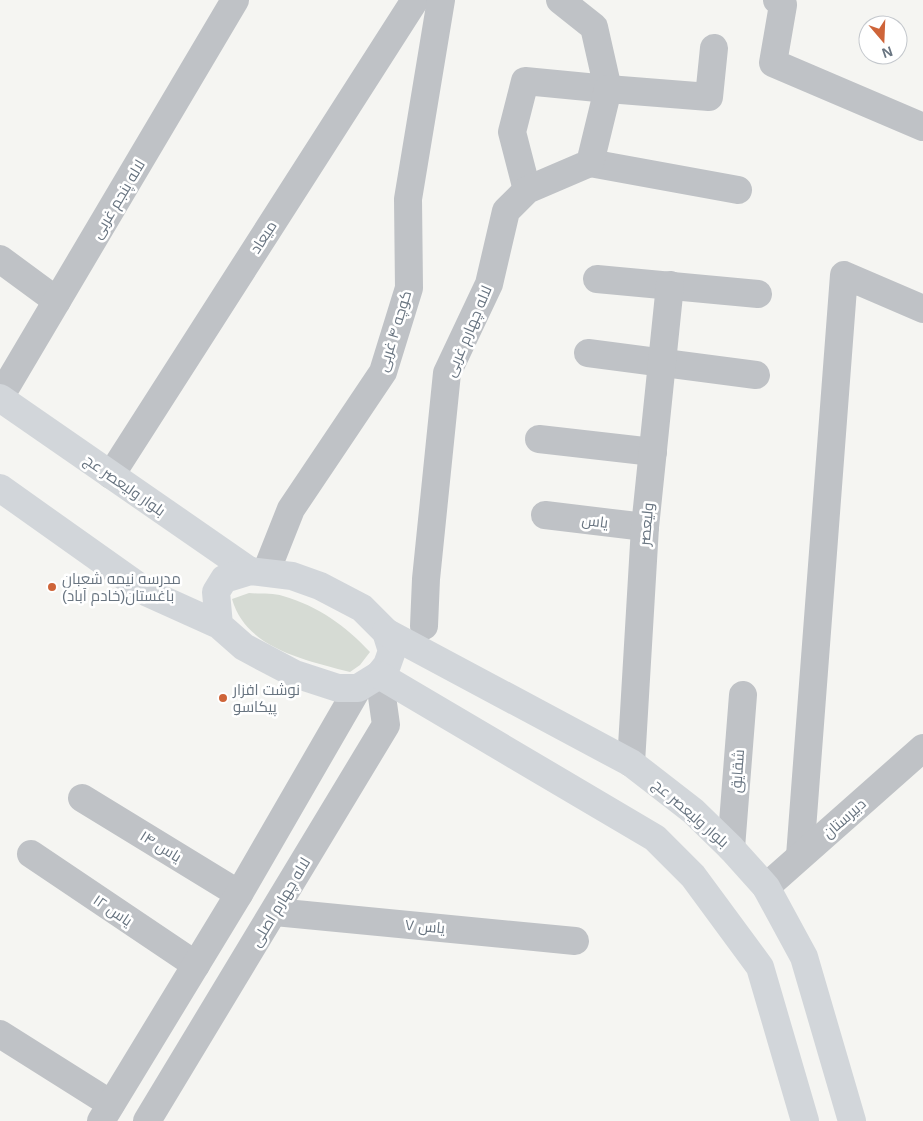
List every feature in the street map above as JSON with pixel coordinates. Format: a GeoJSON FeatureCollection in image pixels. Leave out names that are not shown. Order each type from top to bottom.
{"type":"FeatureCollection","features":[{"type":"Feature","properties":{"kind":"main road","name":"بلوار ولیعصر عج"},"geometry":{"type":"LineString","coordinates":[[0,397],[111,475],[258,572],[292,576],[320,586],[362,608],[386,632],[631,763],[693,811],[732,848],[766,887],[804,957],[852,1121]]}},
{"type":"Feature","properties":{"kind":"main road"},"geometry":{"type":"LineString","coordinates":[[0,488],[148,593],[219,625],[244,647],[295,674],[338,688],[368,682],[387,665],[392,651],[386,632]]}},
{"type":"Feature","properties":{"kind":"main road"},"geometry":{"type":"LineString","coordinates":[[219,625],[216,592],[224,579],[258,572]]}},
{"type":"Feature","properties":{"kind":"main road"},"geometry":{"type":"LineString","coordinates":[[368,682],[655,838],[693,876],[760,967],[805,1121]]}},
{"type":"Feature","properties":{"kind":"street","name":"لاله پنجم غربی"},"geometry":{"type":"LineString","coordinates":[[0,397],[235,0]]}},
{"type":"Feature","properties":{"kind":"street","name":"میعاد"},"geometry":{"type":"LineString","coordinates":[[111,475],[415,0]]}},
{"type":"Feature","properties":{"kind":"street","name":"کوچه ۴ غربی"},"geometry":{"type":"LineString","coordinates":[[258,572],[291,509],[383,372],[389,354],[409,288],[408,199],[441,0]]}},
{"type":"Feature","properties":{"kind":"street"},"geometry":{"type":"LineString","coordinates":[[560,0],[594,27],[608,90],[590,163],[738,190]]}},
{"type":"Feature","properties":{"kind":"street"},"geometry":{"type":"LineString","coordinates":[[777,0],[783,5],[773,63],[923,127]]}},
{"type":"Feature","properties":{"kind":"street"},"geometry":{"type":"LineString","coordinates":[[527,190],[512,132],[525,81],[608,90],[709,97],[714,48]]}},
{"type":"Feature","properties":{"kind":"street","name":"لاله چهارم غربی"},"geometry":{"type":"LineString","coordinates":[[424,626],[427,570],[447,373],[489,284],[506,211],[527,190],[590,163]]}},
{"type":"Feature","properties":{"kind":"street"},"geometry":{"type":"LineString","coordinates":[[0,259],[57,301]]}},
{"type":"Feature","properties":{"kind":"street"},"geometry":{"type":"LineString","coordinates":[[800,856],[844,275],[923,309]]}},
{"type":"Feature","properties":{"kind":"street"},"geometry":{"type":"LineString","coordinates":[[597,279],[758,294]]}},
{"type":"Feature","properties":{"kind":"street","name":"ولیعصر"},"geometry":{"type":"LineString","coordinates":[[631,763],[645,527],[670,285]]}},
{"type":"Feature","properties":{"kind":"street"},"geometry":{"type":"LineString","coordinates":[[588,353],[662,361],[756,375]]}},
{"type":"Feature","properties":{"kind":"street"},"geometry":{"type":"LineString","coordinates":[[539,439],[653,452]]}},
{"type":"Feature","properties":{"kind":"street","name":"یاس"},"geometry":{"type":"LineString","coordinates":[[545,515],[645,527]]}},
{"type":"Feature","properties":{"kind":"street"},"geometry":{"type":"LineString","coordinates":[[0,1034],[106,1113],[368,682]]}},
{"type":"Feature","properties":{"kind":"street","name":"لاله چهارم اصلی"},"geometry":{"type":"LineString","coordinates":[[147,1121],[275,912],[386,725],[368,682]]}},
{"type":"Feature","properties":{"kind":"street","name":"شقایق"},"geometry":{"type":"LineString","coordinates":[[732,848],[743,695]]}},
{"type":"Feature","properties":{"kind":"street","name":"دبیرستان"},"geometry":{"type":"LineString","coordinates":[[766,887],[923,748]]}},
{"type":"Feature","properties":{"kind":"street","name":"یاس ۱۴"},"geometry":{"type":"LineString","coordinates":[[82,798],[239,894]]}},
{"type":"Feature","properties":{"kind":"street","name":"یاس ۱۲"},"geometry":{"type":"LineString","coordinates":[[31,854],[196,965]]}},
{"type":"Feature","properties":{"kind":"street","name":"یاس ۷"},"geometry":{"type":"LineString","coordinates":[[275,912],[575,940]]}},
{"type":"Feature","properties":{"kind":"shaded area"},"geometry":{"type":"Polygon","coordinates":[[[249,593],[279,595],[308,605],[341,625],[370,652],[360,665],[350,672],[315,663],[280,650],[250,630],[239,616],[232,599],[249,593]]]}},
{"type":"Feature","properties":{"kind":"place","name":"مدرسه نیمه شعبان باغستان(خادم آباد)"},"geometry":{"type":"Point","coordinates":[52,587]}},
{"type":"Feature","properties":{"kind":"place","name":"نوشت افزار پیکاسو"},"geometry":{"type":"Point","coordinates":[223,698]}}]}
